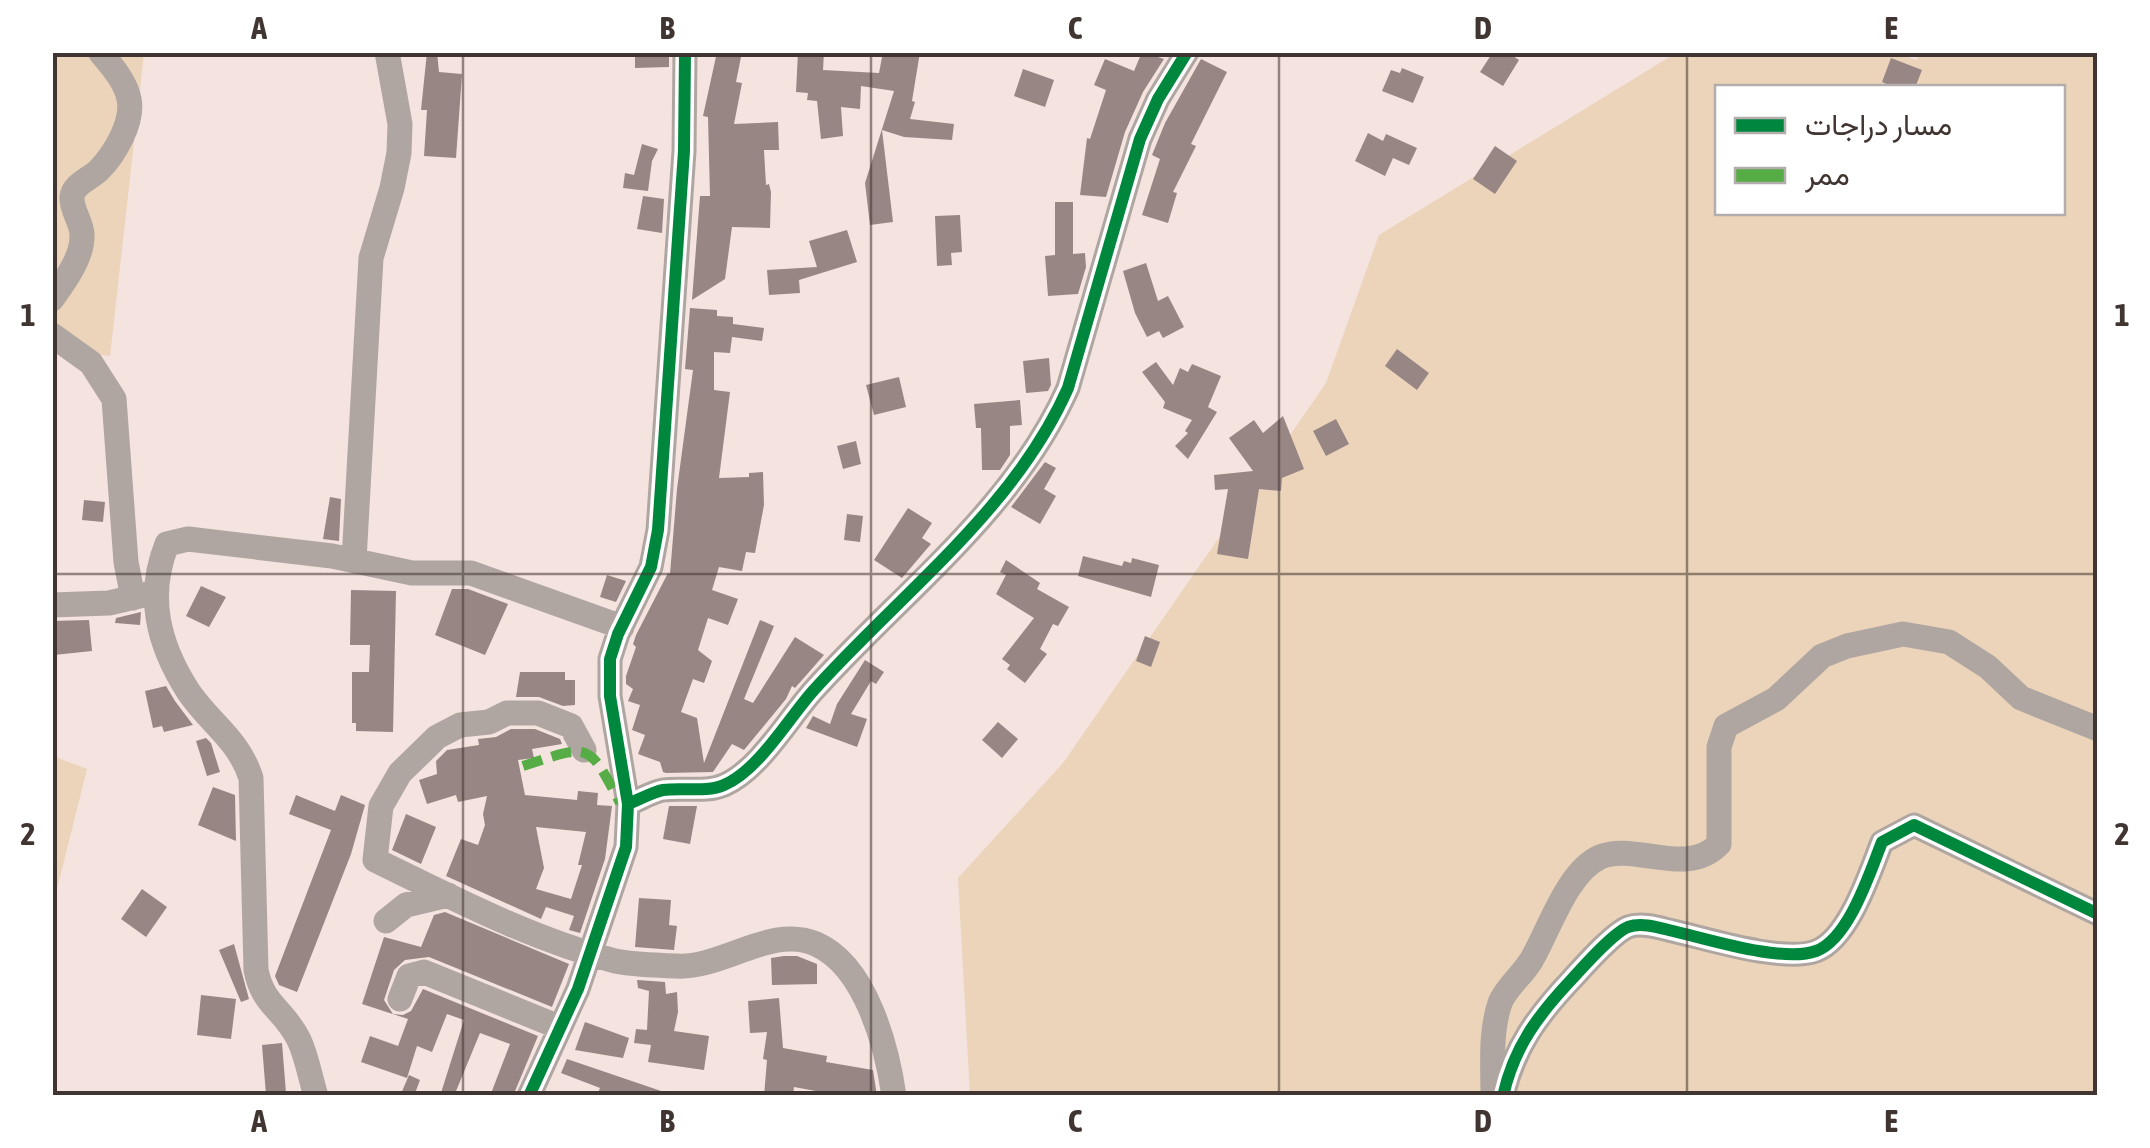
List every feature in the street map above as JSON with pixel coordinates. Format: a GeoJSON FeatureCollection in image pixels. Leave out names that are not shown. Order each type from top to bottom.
{"type":"FeatureCollection","features":[{"type":"Feature","properties":{"kind":"street"},"geometry":{"type":"LineString","coordinates":[[52,299],[69,274],[82,235],[72,199],[75,188],[98,172],[112,153],[128,113],[130,100],[121,80],[100,52]]}},
{"type":"Feature","properties":{"kind":"street"},"geometry":{"type":"LineString","coordinates":[[354,560],[370,258],[392,188],[400,138],[386,52]]}},
{"type":"Feature","properties":{"kind":"street"},"geometry":{"type":"LineString","coordinates":[[528,1096],[591,952],[626,846],[628,804],[610,696],[610,659],[651,566],[658,530],[684,151],[686,52]]}},
{"type":"Feature","properties":{"kind":"street"},"geometry":{"type":"LineString","coordinates":[[628,804],[661,790],[723,786],[748,769],[814,690],[980,520],[1027,460],[1055,418],[1068,388],[1140,138],[1187,52]]}},
{"type":"Feature","properties":{"kind":"street"},"geometry":{"type":"LineString","coordinates":[[52,335],[91,363],[114,399],[126,562],[189,692],[244,757],[251,778],[256,970],[260,992],[286,1018],[300,1042],[316,1096]]}},
{"type":"Feature","properties":{"kind":"street"},"geometry":{"type":"LineString","coordinates":[[143,596],[168,544],[188,539],[354,560],[412,573],[471,573],[622,627]]}},
{"type":"Feature","properties":{"kind":"street"},"geometry":{"type":"LineString","coordinates":[[52,605],[109,604],[143,596]]}},
{"type":"Feature","properties":{"kind":"street"},"geometry":{"type":"LineString","coordinates":[[1493,1096],[1494,1037],[1501,1000],[1532,960],[1561,898],[1600,857],[1694,859],[1711,854],[1719,844],[1719,748],[1726,726],[1776,698],[1822,656],[1847,646],[1903,634],[1949,642],[1978,659],[2021,698],[2098,728]]}},
{"type":"Feature","properties":{"kind":"street"},"geometry":{"type":"LineString","coordinates":[[584,750],[571,726],[538,713],[507,713],[489,722],[460,725],[437,737],[400,773],[382,806],[375,860],[495,917],[618,962],[683,967],[710,964],[758,944],[801,940],[817,944],[841,963],[869,1005],[879,1030],[894,1096]]}},
{"type":"Feature","properties":{"kind":"street"},"geometry":{"type":"LineString","coordinates":[[1504,1096],[1516,1052],[1538,1015],[1627,927],[1651,926],[1770,954],[1816,951],[1839,933],[1882,842],[1914,825],[2098,914]]}},
{"type":"Feature","properties":{"kind":"street"},"geometry":{"type":"LineString","coordinates":[[386,922],[406,905],[448,895]]}},
{"type":"Feature","properties":{"kind":"street"},"geometry":{"type":"LineString","coordinates":[[400,999],[409,976],[424,972],[559,1027]]}},
{"type":"Feature","properties":{"kind":"shaded area"},"geometry":{"type":"Polygon","coordinates":[[[1888,52],[1917,60],[1920,52],[2097,53],[2097,1095],[970,1095],[958,878],[1063,763],[1326,383],[1379,235],[1676,53],[1888,52]]]}},
{"type":"Feature","properties":{"kind":"shaded area"},"geometry":{"type":"Polygon","coordinates":[[[53,53],[144,53],[110,356],[53,348],[53,53]]]}},
{"type":"Feature","properties":{"kind":"shaded area"},"geometry":{"type":"Polygon","coordinates":[[[52,756],[87,769],[53,905],[52,756]]]}},
{"type":"Feature","properties":{"kind":"building"},"geometry":{"type":"Polygon","coordinates":[[[427,52],[437,52],[439,72],[462,74],[456,158],[424,156],[427,110],[421,110],[427,52]]]}},
{"type":"Feature","properties":{"kind":"building"},"geometry":{"type":"Polygon","coordinates":[[[635,52],[669,52],[669,67],[635,68],[635,52]]]}},
{"type":"Feature","properties":{"kind":"building"},"geometry":{"type":"Polygon","coordinates":[[[717,52],[742,52],[736,82],[742,83],[734,124],[778,122],[779,150],[764,150],[766,185],[769,184],[771,192],[770,228],[732,227],[725,279],[692,300],[700,196],[710,196],[708,117],[703,116],[717,52]]]}},
{"type":"Feature","properties":{"kind":"building"},"geometry":{"type":"Polygon","coordinates":[[[798,52],[824,52],[823,70],[879,73],[883,52],[920,52],[910,119],[954,124],[952,140],[904,137],[882,130],[893,222],[870,225],[865,183],[894,91],[861,86],[860,109],[841,107],[843,136],[821,139],[817,101],[807,100],[808,93],[796,92],[798,52]]]}},
{"type":"Feature","properties":{"kind":"building"},"geometry":{"type":"Polygon","coordinates":[[[1142,52],[1164,59],[1125,132],[1106,197],[1080,195],[1087,138],[1090,139],[1106,90],[1094,85],[1105,59],[1134,71],[1142,52]]]}},
{"type":"Feature","properties":{"kind":"building"},"geometry":{"type":"Polygon","coordinates":[[[1493,52],[1507,52],[1519,60],[1503,86],[1480,72],[1493,52]]]}},
{"type":"Feature","properties":{"kind":"building"},"geometry":{"type":"Polygon","coordinates":[[[1891,58],[1922,70],[1916,85],[1882,82],[1891,58]]]}},
{"type":"Feature","properties":{"kind":"building"},"geometry":{"type":"Polygon","coordinates":[[[1201,59],[1227,72],[1191,144],[1196,146],[1173,192],[1177,193],[1168,223],[1142,215],[1160,159],[1152,155],[1201,59]]]}},
{"type":"Feature","properties":{"kind":"building"},"geometry":{"type":"Polygon","coordinates":[[[1402,68],[1424,77],[1413,103],[1382,91],[1391,70],[1400,73],[1402,68]]]}},
{"type":"Feature","properties":{"kind":"building"},"geometry":{"type":"Polygon","coordinates":[[[1023,69],[1054,80],[1045,107],[1014,96],[1023,69]]]}},
{"type":"Feature","properties":{"kind":"building"},"geometry":{"type":"Polygon","coordinates":[[[1368,133],[1383,141],[1386,134],[1417,148],[1409,165],[1393,158],[1385,176],[1355,161],[1368,133]]]}},
{"type":"Feature","properties":{"kind":"building"},"geometry":{"type":"Polygon","coordinates":[[[642,144],[658,149],[652,161],[648,191],[623,188],[625,173],[634,175],[642,144]]]}},
{"type":"Feature","properties":{"kind":"building"},"geometry":{"type":"Polygon","coordinates":[[[1495,146],[1517,161],[1495,194],[1473,179],[1495,146]]]}},
{"type":"Feature","properties":{"kind":"building"},"geometry":{"type":"Polygon","coordinates":[[[643,196],[664,199],[662,233],[637,229],[643,196]]]}},
{"type":"Feature","properties":{"kind":"building"},"geometry":{"type":"Polygon","coordinates":[[[1055,202],[1073,202],[1073,254],[1085,253],[1086,267],[1078,294],[1048,296],[1045,256],[1055,255],[1055,202]]]}},
{"type":"Feature","properties":{"kind":"building"},"geometry":{"type":"Polygon","coordinates":[[[960,215],[962,252],[951,253],[952,265],[937,266],[935,216],[960,215]]]}},
{"type":"Feature","properties":{"kind":"building"},"geometry":{"type":"Polygon","coordinates":[[[847,230],[857,262],[799,280],[800,293],[769,295],[767,270],[817,267],[809,241],[847,230]]]}},
{"type":"Feature","properties":{"kind":"building"},"geometry":{"type":"Polygon","coordinates":[[[1146,263],[1158,301],[1168,296],[1184,327],[1163,338],[1159,331],[1147,337],[1135,313],[1123,271],[1146,263]]]}},
{"type":"Feature","properties":{"kind":"building"},"geometry":{"type":"Polygon","coordinates":[[[690,308],[717,310],[717,316],[733,317],[733,324],[764,328],[762,341],[732,337],[730,353],[714,352],[714,390],[730,392],[719,478],[749,477],[749,473],[763,472],[764,505],[755,553],[746,552],[742,571],[719,567],[712,590],[738,599],[728,625],[708,618],[698,650],[712,661],[704,683],[693,679],[681,712],[697,718],[704,763],[760,620],[774,626],[744,699],[753,703],[795,637],[824,655],[795,688],[792,686],[744,750],[732,744],[713,772],[666,773],[660,762],[638,754],[645,735],[632,730],[640,705],[628,701],[633,689],[626,684],[626,676],[636,635],[670,574],[693,370],[685,369],[690,308]]]}},
{"type":"Feature","properties":{"kind":"building"},"geometry":{"type":"Polygon","coordinates":[[[1397,349],[1429,373],[1417,390],[1385,366],[1397,349]]]}},
{"type":"Feature","properties":{"kind":"building"},"geometry":{"type":"Polygon","coordinates":[[[1049,358],[1048,391],[1026,393],[1023,361],[1049,358]]]}},
{"type":"Feature","properties":{"kind":"building"},"geometry":{"type":"Polygon","coordinates":[[[1156,362],[1173,385],[1180,368],[1188,372],[1192,364],[1221,376],[1208,407],[1217,412],[1188,459],[1175,446],[1188,433],[1185,431],[1192,420],[1163,408],[1165,402],[1142,372],[1156,362]]]}},
{"type":"Feature","properties":{"kind":"building"},"geometry":{"type":"Polygon","coordinates":[[[899,377],[906,407],[874,415],[866,385],[899,377]]]}},
{"type":"Feature","properties":{"kind":"building"},"geometry":{"type":"Polygon","coordinates":[[[1020,400],[1022,425],[1010,426],[1010,455],[1000,470],[982,470],[981,428],[976,428],[974,404],[1020,400]]]}},
{"type":"Feature","properties":{"kind":"building"},"geometry":{"type":"Polygon","coordinates":[[[1283,416],[1304,469],[1282,478],[1281,491],[1259,489],[1248,559],[1217,554],[1228,489],[1215,490],[1214,475],[1253,471],[1229,438],[1254,420],[1263,433],[1283,416]]]}},
{"type":"Feature","properties":{"kind":"building"},"geometry":{"type":"Polygon","coordinates":[[[1336,419],[1349,444],[1326,456],[1313,431],[1336,419]]]}},
{"type":"Feature","properties":{"kind":"building"},"geometry":{"type":"Polygon","coordinates":[[[856,441],[861,464],[843,469],[837,446],[856,441]]]}},
{"type":"Feature","properties":{"kind":"building"},"geometry":{"type":"Polygon","coordinates":[[[1045,462],[1056,468],[1044,489],[1056,496],[1040,524],[1011,507],[1045,462]]]}},
{"type":"Feature","properties":{"kind":"building"},"geometry":{"type":"Polygon","coordinates":[[[330,497],[341,499],[339,541],[323,539],[330,497]]]}},
{"type":"Feature","properties":{"kind":"building"},"geometry":{"type":"Polygon","coordinates":[[[84,500],[105,502],[103,522],[82,520],[84,500]]]}},
{"type":"Feature","properties":{"kind":"building"},"geometry":{"type":"Polygon","coordinates":[[[908,508],[932,523],[922,538],[931,544],[902,578],[874,560],[908,508]]]}},
{"type":"Feature","properties":{"kind":"building"},"geometry":{"type":"Polygon","coordinates":[[[847,514],[863,516],[860,542],[844,540],[847,514]]]}},
{"type":"Feature","properties":{"kind":"building"},"geometry":{"type":"Polygon","coordinates":[[[1083,556],[1122,566],[1124,561],[1131,563],[1132,558],[1159,565],[1151,597],[1078,576],[1083,556]]]}},
{"type":"Feature","properties":{"kind":"building"},"geometry":{"type":"Polygon","coordinates":[[[1006,560],[1040,583],[1037,589],[1069,607],[1058,626],[1053,624],[1040,649],[1047,654],[1025,683],[1007,669],[1010,665],[1002,659],[1034,618],[996,594],[1006,575],[1000,572],[1006,560]]]}},
{"type":"Feature","properties":{"kind":"building"},"geometry":{"type":"Polygon","coordinates":[[[607,575],[626,581],[616,602],[600,597],[607,575]]]}},
{"type":"Feature","properties":{"kind":"building"},"geometry":{"type":"Polygon","coordinates":[[[201,586],[226,597],[209,627],[186,616],[201,586]]]}},
{"type":"Feature","properties":{"kind":"building"},"geometry":{"type":"Polygon","coordinates":[[[452,589],[468,589],[508,604],[485,655],[435,635],[452,589]]]}},
{"type":"Feature","properties":{"kind":"building"},"geometry":{"type":"Polygon","coordinates":[[[351,590],[396,591],[393,732],[356,731],[356,723],[352,723],[352,672],[369,672],[370,645],[350,645],[351,590]]]}},
{"type":"Feature","properties":{"kind":"building"},"geometry":{"type":"Polygon","coordinates":[[[141,612],[140,625],[115,623],[116,618],[141,612]]]}},
{"type":"Feature","properties":{"kind":"building"},"geometry":{"type":"Polygon","coordinates":[[[89,620],[92,651],[54,655],[52,621],[89,620]]]}},
{"type":"Feature","properties":{"kind":"building"},"geometry":{"type":"Polygon","coordinates":[[[1145,636],[1160,642],[1151,667],[1136,661],[1145,636]]]}},
{"type":"Feature","properties":{"kind":"building"},"geometry":{"type":"Polygon","coordinates":[[[865,660],[884,672],[876,684],[871,681],[851,714],[867,719],[857,747],[806,728],[813,716],[830,724],[837,704],[865,660]]]}},
{"type":"Feature","properties":{"kind":"building"},"geometry":{"type":"Polygon","coordinates":[[[520,672],[565,672],[565,680],[575,680],[575,705],[563,706],[539,697],[516,697],[520,672]]]}},
{"type":"Feature","properties":{"kind":"building"},"geometry":{"type":"Polygon","coordinates":[[[166,686],[193,725],[164,732],[162,726],[153,728],[145,691],[166,686]]]}},
{"type":"Feature","properties":{"kind":"building"},"geometry":{"type":"Polygon","coordinates":[[[998,722],[1018,739],[1002,758],[982,740],[998,722]]]}},
{"type":"Feature","properties":{"kind":"building"},"geometry":{"type":"Polygon","coordinates":[[[511,729],[535,729],[560,739],[562,744],[532,749],[534,758],[518,760],[525,795],[577,800],[578,791],[598,793],[597,805],[612,806],[605,859],[580,933],[569,930],[574,916],[546,907],[541,919],[446,876],[461,839],[478,845],[485,825],[487,796],[458,802],[456,795],[427,804],[419,780],[437,774],[436,761],[447,750],[479,745],[478,739],[496,737],[511,729]],[[536,827],[544,868],[536,889],[571,899],[582,865],[578,865],[586,832],[536,827]]]}},
{"type":"Feature","properties":{"kind":"building"},"geometry":{"type":"Polygon","coordinates":[[[206,738],[220,772],[207,776],[196,741],[206,738]]]}},
{"type":"Feature","properties":{"kind":"building"},"geometry":{"type":"Polygon","coordinates":[[[213,787],[235,795],[236,841],[198,825],[213,787]]]}},
{"type":"Feature","properties":{"kind":"building"},"geometry":{"type":"Polygon","coordinates":[[[296,795],[335,811],[341,795],[365,805],[351,854],[297,992],[279,985],[275,976],[331,830],[289,814],[296,795]]]}},
{"type":"Feature","properties":{"kind":"building"},"geometry":{"type":"Polygon","coordinates":[[[669,806],[697,806],[690,844],[663,839],[669,806]]]}},
{"type":"Feature","properties":{"kind":"building"},"geometry":{"type":"Polygon","coordinates":[[[406,814],[436,827],[421,864],[392,850],[406,814]]]}},
{"type":"Feature","properties":{"kind":"building"},"geometry":{"type":"Polygon","coordinates":[[[142,889],[167,907],[146,937],[121,919],[142,889]]]}},
{"type":"Feature","properties":{"kind":"building"},"geometry":{"type":"Polygon","coordinates":[[[639,898],[671,900],[669,925],[677,926],[674,950],[635,947],[639,898]]]}},
{"type":"Feature","properties":{"kind":"building"},"geometry":{"type":"Polygon","coordinates":[[[445,912],[569,964],[552,1007],[429,957],[405,960],[394,970],[384,1000],[393,1014],[411,1011],[423,989],[538,1036],[513,1096],[490,1096],[510,1044],[480,1033],[454,1096],[440,1096],[464,1020],[447,1014],[432,1052],[417,1046],[407,1078],[361,1062],[370,1036],[398,1046],[408,1019],[362,1004],[384,937],[421,947],[434,915],[445,912]]]}},
{"type":"Feature","properties":{"kind":"building"},"geometry":{"type":"Polygon","coordinates":[[[234,944],[249,999],[241,1002],[219,950],[234,944]]]}},
{"type":"Feature","properties":{"kind":"building"},"geometry":{"type":"Polygon","coordinates":[[[797,956],[817,964],[817,984],[772,985],[771,958],[797,956]]]}},
{"type":"Feature","properties":{"kind":"building"},"geometry":{"type":"Polygon","coordinates":[[[637,980],[665,982],[666,994],[677,992],[674,1031],[709,1036],[704,1070],[648,1062],[651,1045],[634,1043],[636,1029],[647,1030],[649,991],[638,988],[637,980]]]}},
{"type":"Feature","properties":{"kind":"building"},"geometry":{"type":"Polygon","coordinates":[[[201,995],[236,999],[231,1039],[197,1035],[201,995]]]}},
{"type":"Feature","properties":{"kind":"building"},"geometry":{"type":"Polygon","coordinates":[[[779,998],[783,1048],[827,1056],[826,1062],[873,1070],[877,1096],[843,1096],[794,1087],[793,1096],[764,1096],[767,1032],[750,1033],[748,1001],[779,998]]]}},
{"type":"Feature","properties":{"kind":"building"},"geometry":{"type":"Polygon","coordinates":[[[585,1022],[629,1038],[623,1058],[575,1050],[585,1022]]]}},
{"type":"Feature","properties":{"kind":"building"},"geometry":{"type":"Polygon","coordinates":[[[282,1043],[286,1093],[266,1095],[262,1045],[282,1043]]]}},
{"type":"Feature","properties":{"kind":"building"},"geometry":{"type":"Polygon","coordinates":[[[567,1059],[667,1093],[666,1096],[624,1096],[613,1092],[611,1096],[597,1096],[600,1088],[561,1073],[567,1059]]]}},
{"type":"Feature","properties":{"kind":"building"},"geometry":{"type":"Polygon","coordinates":[[[409,1075],[420,1080],[414,1096],[400,1096],[409,1075]]]}},
{"type":"Feature","properties":{"kind":"marked path"},"geometry":{"type":"LineString","coordinates":[[523,766],[562,754],[585,753],[601,768],[620,803]]}},
{"type":"Feature","properties":{"kind":"cycle path"},"geometry":{"type":"LineString","coordinates":[[529,1096],[578,989],[626,847],[628,804],[610,696],[610,659],[651,567],[658,530],[684,151],[685,52]]}},
{"type":"Feature","properties":{"kind":"cycle path"},"geometry":{"type":"LineString","coordinates":[[628,804],[663,790],[724,785],[749,768],[813,691],[987,512],[1018,473],[1068,388],[1140,139],[1158,99],[1187,52]]}},
{"type":"Feature","properties":{"kind":"cycle path"},"geometry":{"type":"LineString","coordinates":[[1503,1096],[1514,1062],[1538,1019],[1591,958],[1622,930],[1645,925],[1765,952],[1816,951],[1828,944],[1848,919],[1882,842],[1914,825],[2098,914]]}}]}
